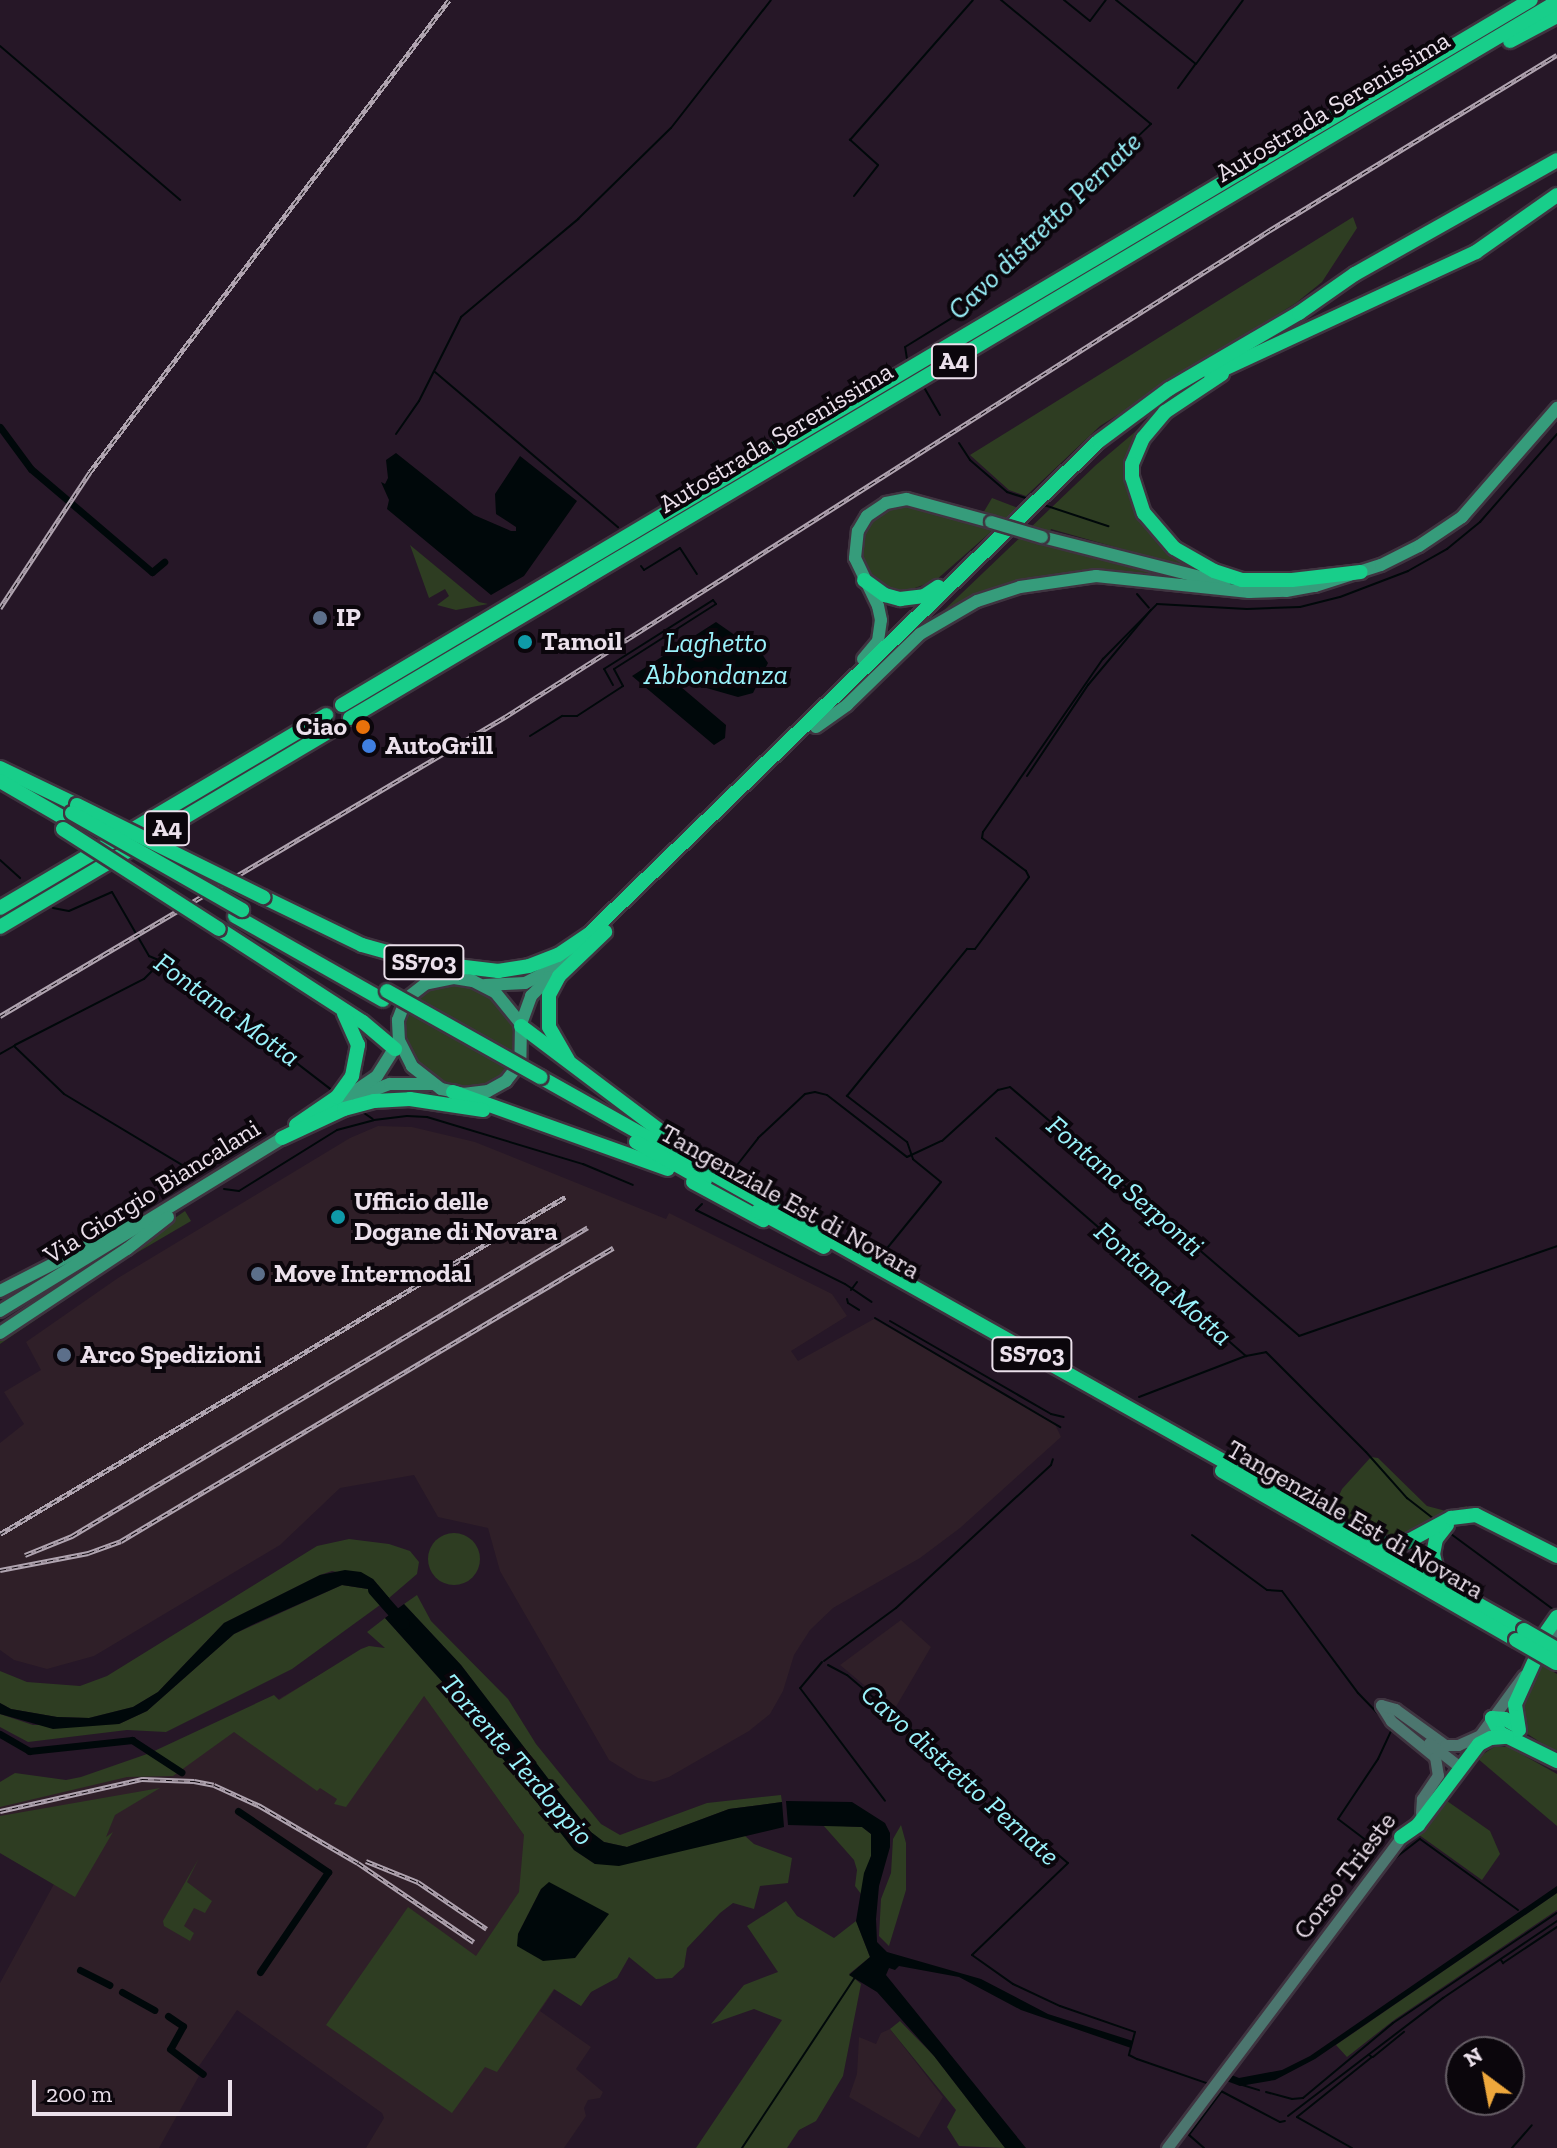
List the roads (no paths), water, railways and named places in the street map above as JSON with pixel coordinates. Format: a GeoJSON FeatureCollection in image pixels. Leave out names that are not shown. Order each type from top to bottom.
{"type":"FeatureCollection","features":[{"type":"Feature","properties":{"kind":"highway"},"geometry":{"type":"LineString","coordinates":[[1473,34],[1516,0]]}},
{"type":"Feature","properties":{"kind":"highway","name":"Autostrada Serenissima"},"geometry":{"type":"LineString","coordinates":[[1531,0],[346,712],[1557,2]]}},
{"type":"Feature","properties":{"kind":"highway"},"geometry":{"type":"LineString","coordinates":[[1450,65],[1491,50],[1557,16]]}},
{"type":"Feature","properties":{"kind":"highway"},"geometry":{"type":"LineString","coordinates":[[590,940],[1099,441],[1169,389],[1299,313],[1355,274],[1557,160]]}},
{"type":"Feature","properties":{"kind":"highway"},"geometry":{"type":"LineString","coordinates":[[864,580],[891,597],[924,596],[995,528],[1038,503],[1154,410],[1197,382],[1476,252],[1557,195]]}},
{"type":"Feature","properties":{"kind":"highway"},"geometry":{"type":"LineString","coordinates":[[1246,358],[1165,412],[1143,438],[1132,464],[1132,477],[1144,513],[1174,548],[1214,571],[1242,580],[1292,580],[1361,572]]}},
{"type":"Feature","properties":{"kind":"highway"},"geometry":{"type":"LineString","coordinates":[[809,727],[995,528]]}},
{"type":"Feature","properties":{"kind":"highway","name":"A4"},"geometry":{"type":"LineString","coordinates":[[0,908],[330,722],[0,927]]}},
{"type":"Feature","properties":{"kind":"highway","name":"SS703"},"geometry":{"type":"LineString","coordinates":[[0,769],[70,817],[219,929],[397,1045]]}},
{"type":"Feature","properties":{"kind":"highway","name":"Tangenziale Est di Novara"},"geometry":{"type":"LineString","coordinates":[[0,781],[70,817],[1520,1635],[1557,1649]]}},
{"type":"Feature","properties":{"kind":"highway","name":"SS703"},"geometry":{"type":"LineString","coordinates":[[0,788],[263,897],[362,945],[454,978]]}},
{"type":"Feature","properties":{"kind":"highway","name":"SS703"},"geometry":{"type":"LineString","coordinates":[[396,956],[465,969],[498,971],[546,960],[590,940]]}},
{"type":"Feature","properties":{"kind":"highway","name":"SS703"},"geometry":{"type":"LineString","coordinates":[[568,1060],[549,1027],[547,1002],[559,976],[590,940]]}},
{"type":"Feature","properties":{"kind":"highway","name":"SS703"},"geometry":{"type":"LineString","coordinates":[[335,1004],[351,1023],[358,1045],[346,1100],[410,1099],[522,1117]]}},
{"type":"Feature","properties":{"kind":"highway","name":"SS703"},"geometry":{"type":"LineString","coordinates":[[521,1025],[685,1150],[798,1216],[808,1233]]}},
{"type":"Feature","properties":{"kind":"highway","name":"SS703"},"geometry":{"type":"LineString","coordinates":[[453,1092],[676,1172],[789,1233],[808,1233]]}},
{"type":"Feature","properties":{"kind":"highway"},"geometry":{"type":"LineString","coordinates":[[282,1138],[346,1100]]}},
{"type":"Feature","properties":{"kind":"highway","name":"Tangenziale Est di Novara"},"geometry":{"type":"LineString","coordinates":[[808,1233],[1500,1616],[1557,1663]]}},
{"type":"Feature","properties":{"kind":"highway"},"geometry":{"type":"LineString","coordinates":[[1460,1516],[1484,1517],[1551,1554],[1557,1565]]}},
{"type":"Feature","properties":{"kind":"highway","name":"SS703"},"geometry":{"type":"LineString","coordinates":[[1335,1523],[1380,1544],[1396,1546],[1460,1516]]}},
{"type":"Feature","properties":{"kind":"highway","name":"SS703"},"geometry":{"type":"LineString","coordinates":[[1460,1516],[1436,1539],[1433,1554],[1435,1567],[1449,1584],[1500,1616]]}},
{"type":"Feature","properties":{"kind":"highway"},"geometry":{"type":"LineString","coordinates":[[1551,1632],[1557,1617]]}},
{"type":"Feature","properties":{"kind":"highway"},"geometry":{"type":"LineString","coordinates":[[1514,1688],[1532,1659]]}},
{"type":"Feature","properties":{"kind":"highway"},"geometry":{"type":"LineString","coordinates":[[1512,1732],[1515,1704],[1532,1659]]}},
{"type":"Feature","properties":{"kind":"highway"},"geometry":{"type":"LineString","coordinates":[[1492,1718],[1497,1729],[1512,1732],[1557,1761]]}},
{"type":"Feature","properties":{"kind":"highway"},"geometry":{"type":"LineString","coordinates":[[1401,1837],[1418,1825],[1479,1744],[1512,1732]]}},
{"type":"Feature","properties":{"kind":"main road"},"geometry":{"type":"LineString","coordinates":[[809,727],[847,705],[920,634],[977,601],[1020,587],[1096,576],[1249,592],[1315,586],[1361,572],[1419,546],[1478,501],[1557,408]]}},
{"type":"Feature","properties":{"kind":"main road"},"geometry":{"type":"LineString","coordinates":[[809,727],[878,641],[880,611],[855,558],[858,531],[867,516],[886,503],[915,500],[995,528],[1042,537],[1199,578],[1255,587],[1295,586],[1361,572]]}},
{"type":"Feature","properties":{"kind":"main road"},"geometry":{"type":"LineString","coordinates":[[590,940],[535,991],[521,1025],[523,1053],[506,1081],[480,1093],[453,1092],[433,1084],[412,1066],[397,1045],[398,1020],[406,999],[425,984],[454,978],[483,985],[508,986],[533,980],[590,940]]}},
{"type":"Feature","properties":{"kind":"main road"},"geometry":{"type":"LineString","coordinates":[[483,985],[505,1001],[521,1025]]}},
{"type":"Feature","properties":{"kind":"main road","name":"Via Giorgio Biancalani"},"geometry":{"type":"LineString","coordinates":[[346,1100],[377,1076],[397,1045]]}},
{"type":"Feature","properties":{"kind":"main road","name":"Via Giorgio Biancalani"},"geometry":{"type":"LineString","coordinates":[[0,1311],[346,1100],[390,1084],[433,1084]]}},
{"type":"Feature","properties":{"kind":"main road"},"geometry":{"type":"LineString","coordinates":[[0,1291],[217,1178]]}},
{"type":"Feature","properties":{"kind":"main road"},"geometry":{"type":"LineString","coordinates":[[0,1333],[127,1249],[217,1178]]}},
{"type":"Feature","properties":{"kind":"main road"},"geometry":{"type":"LineString","coordinates":[[1532,1659],[1551,1632]]}},
{"type":"Feature","properties":{"kind":"main road","name":"Corso Trieste"},"geometry":{"type":"LineString","coordinates":[[1167,2148],[1514,1688]]}},
{"type":"Feature","properties":{"kind":"main road"},"geometry":{"type":"LineString","coordinates":[[1381,1705],[1395,1709],[1445,1745],[1458,1745],[1480,1734]]}},
{"type":"Feature","properties":{"kind":"main road"},"geometry":{"type":"LineString","coordinates":[[1381,1705],[1457,1765]]}},
{"type":"Feature","properties":{"kind":"main road"},"geometry":{"type":"LineString","coordinates":[[1381,1705],[1386,1717],[1435,1757],[1438,1775],[1422,1799],[1421,1813]]}},
{"type":"Feature","properties":{"kind":"water"},"geometry":{"type":"Polygon","coordinates":[[[396,453],[474,515],[511,531],[516,531],[516,527],[496,514],[495,494],[520,456],[577,501],[524,576],[491,595],[387,509],[389,500],[381,482],[385,484],[388,478],[386,460],[396,453]]]}},
{"type":"Feature","properties":{"kind":"water","name":"Laghetto Abbondanza"},"geometry":{"type":"Polygon","coordinates":[[[716,622],[762,654],[768,663],[753,693],[738,697],[703,687],[674,670],[668,676],[726,725],[725,738],[714,745],[632,676],[716,622]]]}},
{"type":"Feature","properties":{"kind":"water"},"geometry":{"type":"Polygon","coordinates":[[[345,1570],[361,1572],[373,1579],[389,1598],[380,1605],[368,1589],[342,1585],[252,1625],[234,1634],[147,1711],[119,1724],[53,1729],[0,1714],[0,1703],[11,1709],[57,1717],[89,1718],[133,1707],[158,1692],[224,1623],[320,1575],[345,1570]]]}},
{"type":"Feature","properties":{"kind":"water"},"geometry":{"type":"Polygon","coordinates":[[[404,1604],[461,1665],[591,1832],[604,1842],[627,1847],[729,1809],[782,1802],[784,1827],[619,1866],[595,1864],[574,1850],[446,1686],[385,1618],[404,1604]]]}},
{"type":"Feature","properties":{"kind":"water"},"geometry":{"type":"Polygon","coordinates":[[[786,1801],[852,1802],[885,1823],[890,1833],[890,1847],[879,1886],[876,1919],[877,1942],[887,1952],[981,1979],[1048,2014],[1133,2041],[1131,2048],[1021,2010],[959,1977],[899,1966],[895,1970],[889,1968],[886,1975],[1026,2148],[1005,2148],[934,2056],[877,1992],[849,1975],[870,1957],[856,1921],[864,1873],[871,1856],[871,1834],[862,1827],[788,1825],[786,1801]]]}},
{"type":"Feature","properties":{"kind":"water"},"geometry":{"type":"Polygon","coordinates":[[[549,1882],[609,1914],[575,1958],[543,1961],[517,1946],[518,1934],[541,1889],[549,1882]]]}},
{"type":"Feature","properties":{"kind":"water"},"geometry":{"type":"Polygon","coordinates":[[[1557,1886],[1557,1893],[1315,2059],[1275,2080],[1240,2086],[1224,2080],[1229,2074],[1239,2078],[1282,2070],[1310,2056],[1557,1886]]]}},
{"type":"Feature","properties":{"kind":"waterway","name":"Cavo distretto Pernate"},"geometry":{"type":"LineString","coordinates":[[396,434],[419,401],[461,317],[578,219],[671,128],[771,0]]}},
{"type":"Feature","properties":{"kind":"waterway","name":"Cavo distretto Pernate"},"geometry":{"type":"LineString","coordinates":[[854,196],[878,165],[850,140],[973,0]]}},
{"type":"Feature","properties":{"kind":"waterway","name":"Cavo distretto Pernate"},"geometry":{"type":"LineString","coordinates":[[907,359],[905,347],[965,310],[1018,251],[1151,124],[1001,0]]}},
{"type":"Feature","properties":{"kind":"waterway","name":"Cavo distretto Pernate"},"geometry":{"type":"LineString","coordinates":[[1064,0],[1090,21],[1106,0]]}},
{"type":"Feature","properties":{"kind":"waterway","name":"Cavo distretto Pernate"},"geometry":{"type":"LineString","coordinates":[[1116,0],[1196,64],[1243,0]]}},
{"type":"Feature","properties":{"kind":"waterway"},"geometry":{"type":"LineString","coordinates":[[0,46],[180,200]]}},
{"type":"Feature","properties":{"kind":"waterway","name":"Cavo distretto Pernate"},"geometry":{"type":"LineString","coordinates":[[1178,88],[1195,65]]}},
{"type":"Feature","properties":{"kind":"waterway","name":"Cavo distretto Pernate"},"geometry":{"type":"LineString","coordinates":[[435,372],[618,527]]}},
{"type":"Feature","properties":{"kind":"waterway","name":"Cavo distretto Pernate"},"geometry":{"type":"LineString","coordinates":[[925,389],[940,415]]}},
{"type":"Feature","properties":{"kind":"waterway"},"geometry":{"type":"LineString","coordinates":[[0,427],[31,469],[152,572],[164,562]]}},
{"type":"Feature","properties":{"kind":"waterway","name":"Cavo distretto Pernate"},"geometry":{"type":"LineString","coordinates":[[884,1252],[941,1182],[913,1159],[907,1142],[847,1096],[967,949],[975,949],[1029,877],[1026,871],[982,838],[983,832],[1103,659],[1157,604],[1247,609],[1300,607],[1340,597],[1408,571],[1447,549],[1480,522],[1557,434]]}},
{"type":"Feature","properties":{"kind":"waterway","name":"Cavo distretto Pernate"},"geometry":{"type":"LineString","coordinates":[[959,443],[970,460],[1007,492],[1028,499]]}},
{"type":"Feature","properties":{"kind":"waterway","name":"Cavo distretto Pernate"},"geometry":{"type":"LineString","coordinates":[[1041,504],[1108,526]]}},
{"type":"Feature","properties":{"kind":"waterway","name":"Cavo distretto Pernate"},"geometry":{"type":"LineString","coordinates":[[641,566],[644,570],[680,548],[697,574]]}},
{"type":"Feature","properties":{"kind":"waterway","name":"Cavo distretto Pernate"},"geometry":{"type":"LineString","coordinates":[[1137,594],[1149,608]]}},
{"type":"Feature","properties":{"kind":"waterway","name":"Cavo distretto Pernate"},"geometry":{"type":"LineString","coordinates":[[613,685],[604,669],[713,600]]}},
{"type":"Feature","properties":{"kind":"waterway"},"geometry":{"type":"LineString","coordinates":[[530,736],[562,716],[577,716],[623,686],[614,669],[716,604],[713,600]]}},
{"type":"Feature","properties":{"kind":"waterway","name":"Cavo distretto Pernate"},"geometry":{"type":"LineString","coordinates":[[1027,776],[1088,685],[1151,610]]}},
{"type":"Feature","properties":{"kind":"waterway","name":"Fontana Motta"},"geometry":{"type":"LineString","coordinates":[[0,860],[20,878]]}},
{"type":"Feature","properties":{"kind":"waterway","name":"Fontana Motta"},"geometry":{"type":"LineString","coordinates":[[53,908],[69,911],[112,892],[149,956],[168,964],[333,1091]]}},
{"type":"Feature","properties":{"kind":"waterway"},"geometry":{"type":"LineString","coordinates":[[15,1045],[144,979],[161,962]]}},
{"type":"Feature","properties":{"kind":"waterway","name":"Fontana Serponti"},"geometry":{"type":"LineString","coordinates":[[0,1054],[14,1046],[64,1094],[199,1175]]}},
{"type":"Feature","properties":{"kind":"waterway","name":"Fontana Serponti"},"geometry":{"type":"LineString","coordinates":[[734,1169],[758,1138],[805,1094],[815,1092],[827,1095],[907,1157],[942,1141],[998,1090],[1010,1087],[1299,1336],[1557,1246]]}},
{"type":"Feature","properties":{"kind":"waterway","name":"Fontana Motta"},"geometry":{"type":"LineString","coordinates":[[361,1111],[373,1119]]}},
{"type":"Feature","properties":{"kind":"waterway","name":"Fontana Serponti"},"geometry":{"type":"LineString","coordinates":[[224,1189],[239,1191],[337,1130],[374,1120],[407,1116],[427,1117],[583,1164],[633,1185]]}},
{"type":"Feature","properties":{"kind":"waterway","name":"Fontana Motta"},"geometry":{"type":"LineString","coordinates":[[996,1138],[1246,1356],[1266,1352],[1366,1452],[1407,1498],[1433,1518]]}},
{"type":"Feature","properties":{"kind":"waterway","name":"Fontana Serponti"},"geometry":{"type":"LineString","coordinates":[[702,1204],[696,1210],[845,1284],[872,1302]]}},
{"type":"Feature","properties":{"kind":"waterway","name":"Fontana Serponti"},"geometry":{"type":"LineString","coordinates":[[851,1290],[857,1282]]}},
{"type":"Feature","properties":{"kind":"waterway","name":"Cavo distretto Pernate"},"geometry":{"type":"LineString","coordinates":[[847,1299],[859,1310]]}},
{"type":"Feature","properties":{"kind":"waterway","name":"Cavo distretto Pernate"},"geometry":{"type":"LineString","coordinates":[[875,1318],[1060,1427]]}},
{"type":"Feature","properties":{"kind":"waterway","name":"Fontana Serponti"},"geometry":{"type":"LineString","coordinates":[[890,1321],[1051,1414],[1064,1417]]}},
{"type":"Feature","properties":{"kind":"waterway","name":"Fontana Serponti"},"geometry":{"type":"LineString","coordinates":[[1139,1397],[1246,1356]]}},
{"type":"Feature","properties":{"kind":"waterway","name":"Cavo distretto Pernate"},"geometry":{"type":"LineString","coordinates":[[824,1661],[896,1608],[1051,1465],[1053,1459]]}},
{"type":"Feature","properties":{"kind":"waterway","name":"Fontana Motta"},"geometry":{"type":"LineString","coordinates":[[1451,1534],[1554,1610]]}},
{"type":"Feature","properties":{"kind":"waterway"},"geometry":{"type":"LineString","coordinates":[[1192,1535],[1267,1590],[1282,1591],[1358,1693],[1385,1721]]}},
{"type":"Feature","properties":{"kind":"waterway","name":"Torrente Terdoppio"},"geometry":{"type":"LineString","coordinates":[[374,1590],[404,1624]]}},
{"type":"Feature","properties":{"kind":"waterway","name":"Cavo distretto Pernate"},"geometry":{"type":"LineString","coordinates":[[822,1662],[800,1688],[885,1801]]}},
{"type":"Feature","properties":{"kind":"waterway","name":"Cavo distretto Pernate"},"geometry":{"type":"LineString","coordinates":[[828,1665],[847,1675],[1068,1863],[972,1955],[1013,1984],[1060,2006],[1135,2032],[1129,2055],[1209,2084]]}},
{"type":"Feature","properties":{"kind":"waterway"},"geometry":{"type":"LineString","coordinates":[[1371,1844],[1338,1819],[1378,1759],[1392,1729]]}},
{"type":"Feature","properties":{"kind":"waterway"},"geometry":{"type":"LineString","coordinates":[[0,1734],[29,1751],[132,1740],[181,1772]]}},
{"type":"Feature","properties":{"kind":"waterway"},"geometry":{"type":"LineString","coordinates":[[238,1811],[328,1872],[260,1972]]}},
{"type":"Feature","properties":{"kind":"waterway"},"geometry":{"type":"LineString","coordinates":[[1394,1859],[1420,1839],[1518,1910]]}},
{"type":"Feature","properties":{"kind":"waterway","name":"Cavo distretto Pernate"},"geometry":{"type":"LineString","coordinates":[[1266,2092],[1292,2099],[1303,2098],[1393,2023],[1557,1913]]}},
{"type":"Feature","properties":{"kind":"waterway","name":"Cavo distretto Pernate"},"geometry":{"type":"LineString","coordinates":[[1288,2116],[1443,1998],[1557,1921]]}},
{"type":"Feature","properties":{"kind":"waterway"},"geometry":{"type":"LineString","coordinates":[[1501,1960],[1503,1963],[1557,1927]]}},
{"type":"Feature","properties":{"kind":"waterway"},"geometry":{"type":"LineString","coordinates":[[80,1970],[109,1985]]}},
{"type":"Feature","properties":{"kind":"waterway"},"geometry":{"type":"LineString","coordinates":[[742,2148],[854,1979]]}},
{"type":"Feature","properties":{"kind":"waterway"},"geometry":{"type":"LineString","coordinates":[[122,1992],[154,2010]]}},
{"type":"Feature","properties":{"kind":"waterway"},"geometry":{"type":"LineString","coordinates":[[168,2016],[183,2026],[170,2049],[203,2074]]}},
{"type":"Feature","properties":{"kind":"waterway","name":"Cavo distretto Pernate"},"geometry":{"type":"LineString","coordinates":[[1373,2057],[1404,2032]]}},
{"type":"Feature","properties":{"kind":"waterway","name":"Cavo distretto Pernate"},"geometry":{"type":"LineString","coordinates":[[1352,2148],[1297,2117],[1372,2057],[1369,2055]]}},
{"type":"Feature","properties":{"kind":"waterway","name":"Cavo distretto Pernate"},"geometry":{"type":"LineString","coordinates":[[1239,2084],[1259,2090]]}},
{"type":"Feature","properties":{"kind":"waterway","name":"Cavo distretto Pernate"},"geometry":{"type":"LineString","coordinates":[[1219,2090],[1280,2122],[1285,2121]]}},
{"type":"Feature","properties":{"kind":"waterway","name":"Cavo distretto Pernate"},"geometry":{"type":"LineString","coordinates":[[1204,2148],[1189,2135],[1221,2092]]}},
{"type":"Feature","properties":{"kind":"waterway"},"geometry":{"type":"LineString","coordinates":[[1512,2148],[1532,2125]]}},
{"type":"Feature","properties":{"kind":"railway"},"geometry":{"type":"LineString","coordinates":[[0,608],[90,472],[449,0]]}},
{"type":"Feature","properties":{"kind":"railway"},"geometry":{"type":"LineString","coordinates":[[0,1016],[505,717],[1270,230],[1557,55]]}},
{"type":"Feature","properties":{"kind":"railway"},"geometry":{"type":"LineString","coordinates":[[0,1534],[565,1197]]}},
{"type":"Feature","properties":{"kind":"railway"},"geometry":{"type":"LineString","coordinates":[[25,1555],[72,1536],[588,1227]]}},
{"type":"Feature","properties":{"kind":"railway"},"geometry":{"type":"LineString","coordinates":[[0,1570],[88,1553],[121,1541],[613,1248]]}},
{"type":"Feature","properties":{"kind":"railway"},"geometry":{"type":"LineString","coordinates":[[0,1811],[142,1779],[214,1785],[260,1806],[358,1863],[474,1942]]}},
{"type":"Feature","properties":{"kind":"railway"},"geometry":{"type":"LineString","coordinates":[[366,1861],[418,1882],[487,1929]]}},
{"type":"Feature","properties":{"kind":"place","name":"IP"},"geometry":{"type":"Point","coordinates":[320,618]}},
{"type":"Feature","properties":{"kind":"place","name":"Tamoil"},"geometry":{"type":"Point","coordinates":[525,642]}},
{"type":"Feature","properties":{"kind":"place","name":"Ciao"},"geometry":{"type":"Point","coordinates":[363,727]}},
{"type":"Feature","properties":{"kind":"place","name":"AutoGrill"},"geometry":{"type":"Point","coordinates":[369,746]}},
{"type":"Feature","properties":{"kind":"place","name":"Ufficio delle Dogane di Novara"},"geometry":{"type":"Point","coordinates":[338,1217]}},
{"type":"Feature","properties":{"kind":"place","name":"Move Intermodal"},"geometry":{"type":"Point","coordinates":[258,1274]}},
{"type":"Feature","properties":{"kind":"place","name":"Arco Spedizioni"},"geometry":{"type":"Point","coordinates":[64,1355]}}]}
